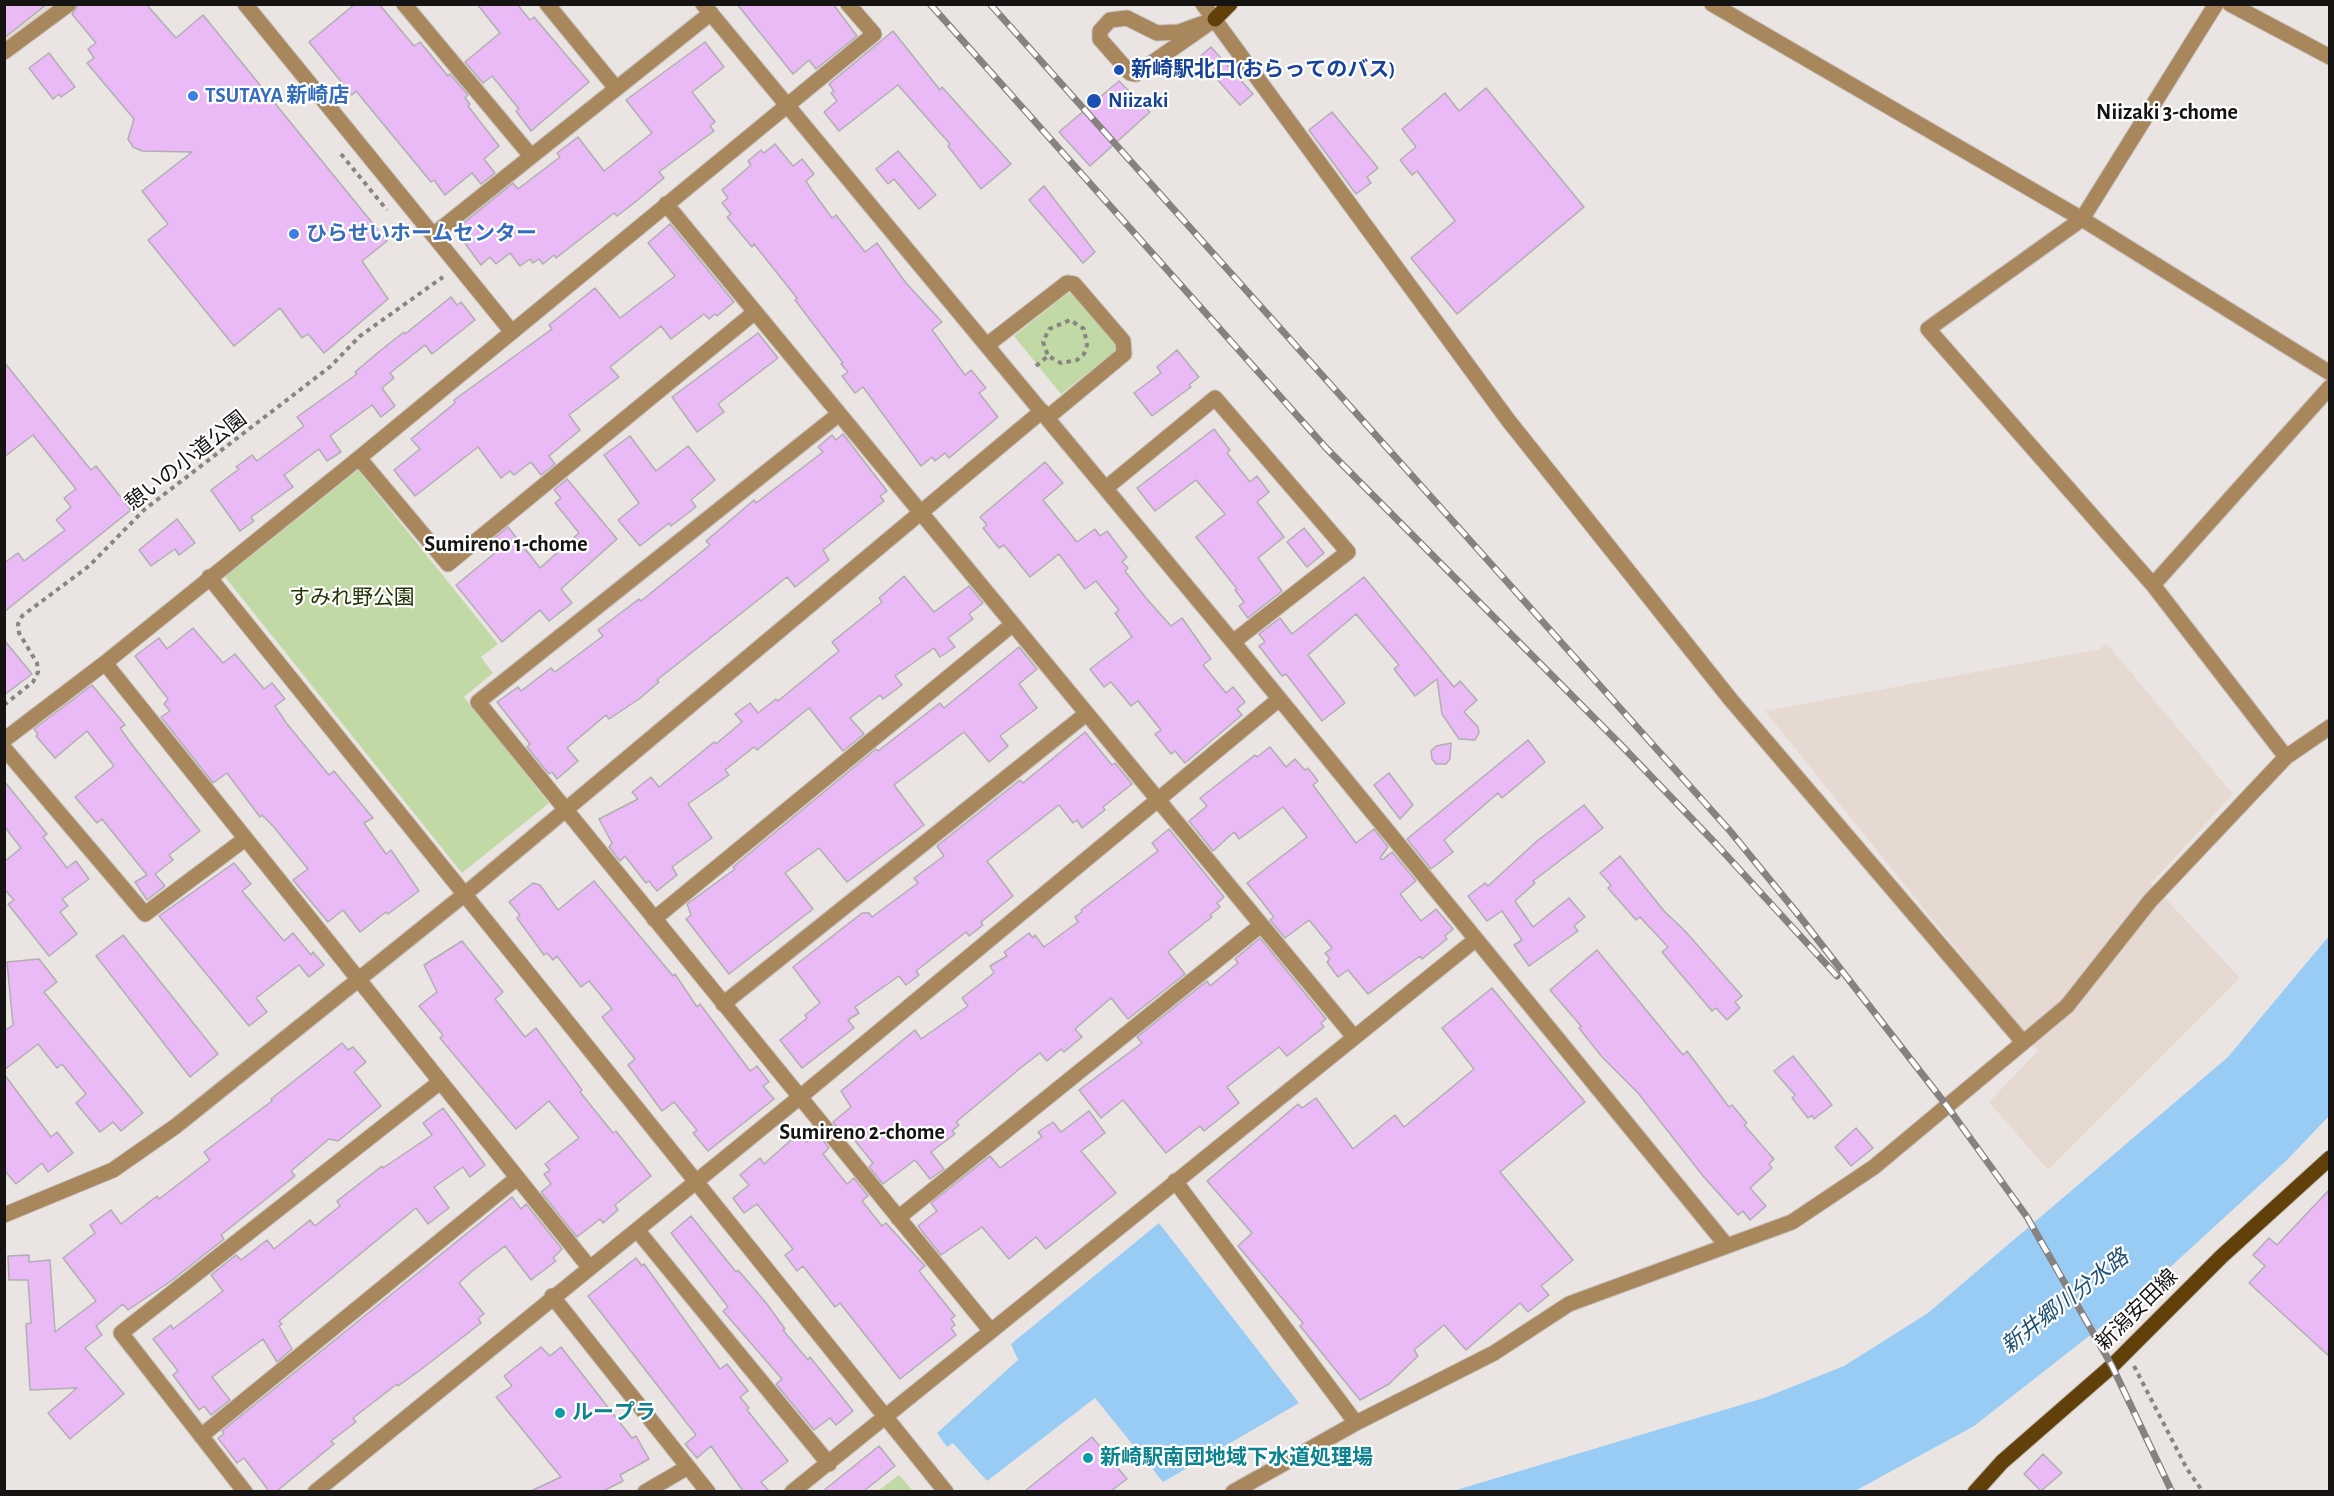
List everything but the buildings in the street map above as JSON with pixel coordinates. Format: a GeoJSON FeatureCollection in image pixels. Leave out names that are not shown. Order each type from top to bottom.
{"type":"FeatureCollection","features":[{"type":"Feature","properties":{"kind":"main road"},"geometry":{"type":"LineString","coordinates":[[1215,19],[1230,4]]}},
{"type":"Feature","properties":{"kind":"main road","name":"新潟安田線"},"geometry":{"type":"LineString","coordinates":[[1975,1491],[2002,1462],[2112,1366],[2125,1350],[2222,1256],[2330,1158]]}},
{"type":"Feature","properties":{"kind":"street"},"geometry":{"type":"LineString","coordinates":[[4,52],[69,4]]}},
{"type":"Feature","properties":{"kind":"street"},"geometry":{"type":"LineString","coordinates":[[245,4],[512,332]]}},
{"type":"Feature","properties":{"kind":"street"},"geometry":{"type":"LineString","coordinates":[[404,4],[531,156]]}},
{"type":"Feature","properties":{"kind":"street"},"geometry":{"type":"LineString","coordinates":[[547,4],[615,87]]}},
{"type":"Feature","properties":{"kind":"street"},"geometry":{"type":"LineString","coordinates":[[4,740],[105,663],[359,458],[874,34],[848,4]]}},
{"type":"Feature","properties":{"kind":"street"},"geometry":{"type":"LineString","coordinates":[[1203,4],[1508,420],[1731,700],[2023,1042]]}},
{"type":"Feature","properties":{"kind":"street"},"geometry":{"type":"LineString","coordinates":[[1712,4],[2082,219],[2330,373]]}},
{"type":"Feature","properties":{"kind":"street"},"geometry":{"type":"LineString","coordinates":[[2216,4],[2082,219],[1928,329],[2153,585],[2286,757]]}},
{"type":"Feature","properties":{"kind":"street"},"geometry":{"type":"LineString","coordinates":[[2230,4],[2330,57]]}},
{"type":"Feature","properties":{"kind":"street"},"geometry":{"type":"LineString","coordinates":[[433,235],[707,9],[1233,642],[1278,700],[1727,1246]]}},
{"type":"Feature","properties":{"kind":"street"},"geometry":{"type":"LineString","coordinates":[[1127,18],[1157,33],[1179,32],[1215,19],[1136,74],[1130,73],[1100,39],[1100,31],[1110,20],[1127,18]]}},
{"type":"Feature","properties":{"kind":"street"},"geometry":{"type":"LineString","coordinates":[[666,204],[1354,1037]]}},
{"type":"Feature","properties":{"kind":"street"},"geometry":{"type":"LineString","coordinates":[[4,1215],[113,1170],[176,1126],[465,894],[920,513],[1044,414],[1124,354],[1123,341],[1074,284],[1067,283],[987,345]]}},
{"type":"Feature","properties":{"kind":"street"},"geometry":{"type":"LineString","coordinates":[[359,458],[448,564],[755,312]]}},
{"type":"Feature","properties":{"kind":"street"},"geometry":{"type":"LineString","coordinates":[[2153,585],[2330,387]]}},
{"type":"Feature","properties":{"kind":"street"},"geometry":{"type":"LineString","coordinates":[[1106,488],[1215,398],[1348,552],[1233,642]]}},
{"type":"Feature","properties":{"kind":"street"},"geometry":{"type":"LineString","coordinates":[[839,414],[478,702],[990,1330]]}},
{"type":"Feature","properties":{"kind":"street"},"geometry":{"type":"LineString","coordinates":[[209,577],[946,1491]]}},
{"type":"Feature","properties":{"kind":"street"},"geometry":{"type":"LineString","coordinates":[[654,919],[1013,624]]}},
{"type":"Feature","properties":{"kind":"street"},"geometry":{"type":"LineString","coordinates":[[105,663],[589,1267]]}},
{"type":"Feature","properties":{"kind":"street"},"geometry":{"type":"LineString","coordinates":[[315,1491],[552,1296],[800,1097],[1156,798],[1278,700]]}},
{"type":"Feature","properties":{"kind":"street"},"geometry":{"type":"LineString","coordinates":[[723,1004],[1086,714]]}},
{"type":"Feature","properties":{"kind":"street"},"geometry":{"type":"LineString","coordinates":[[1233,1491],[1356,1423],[1494,1353],[1569,1304],[1792,1222],[1874,1167],[2067,1006],[2150,901],[2286,757],[2330,727]]}},
{"type":"Feature","properties":{"kind":"street"},"geometry":{"type":"LineString","coordinates":[[4,748],[145,914],[245,839]]}},
{"type":"Feature","properties":{"kind":"street"},"geometry":{"type":"LineString","coordinates":[[898,1218],[1260,925]]}},
{"type":"Feature","properties":{"kind":"street"},"geometry":{"type":"LineString","coordinates":[[792,1491],[829,1464],[990,1330],[1475,940]]}},
{"type":"Feature","properties":{"kind":"street"},"geometry":{"type":"LineString","coordinates":[[245,1491],[121,1333],[440,1082]]}},
{"type":"Feature","properties":{"kind":"street"},"geometry":{"type":"LineString","coordinates":[[201,1436],[517,1178]]}},
{"type":"Feature","properties":{"kind":"street"},"geometry":{"type":"LineString","coordinates":[[1175,1181],[1356,1423]]}},
{"type":"Feature","properties":{"kind":"street"},"geometry":{"type":"LineString","coordinates":[[637,1230],[829,1464]]}},
{"type":"Feature","properties":{"kind":"street"},"geometry":{"type":"LineString","coordinates":[[552,1296],[708,1491]]}},
{"type":"Feature","properties":{"kind":"street"},"geometry":{"type":"LineString","coordinates":[[645,1491],[688,1467]]}},
{"type":"Feature","properties":{"kind":"path","name":"憩いの小道公園"},"geometry":{"type":"LineString","coordinates":[[4,705],[33,682],[38,672],[37,663],[18,633],[18,624],[22,616],[89,566],[145,509],[331,366],[360,336],[443,277],[456,262]]}},
{"type":"Feature","properties":{"kind":"path"},"geometry":{"type":"LineString","coordinates":[[1070,320],[1084,329],[1087,345],[1084,354],[1077,360],[1061,363],[1048,356],[1043,342],[1049,328],[1070,320]]}},
{"type":"Feature","properties":{"kind":"path"},"geometry":{"type":"LineString","coordinates":[[1036,366],[1048,356]]}},
{"type":"Feature","properties":{"kind":"path"},"geometry":{"type":"LineString","coordinates":[[2125,1350],[2187,1469],[2203,1491]]}},
{"type":"Feature","properties":{"kind":"shaded area"},"geometry":{"type":"Polygon","coordinates":[[[5,5],[66,5],[5,55],[5,5]]]}},
{"type":"Feature","properties":{"kind":"shaded area"},"geometry":{"type":"Polygon","coordinates":[[[2106,643],[2233,794],[2151,883],[2240,978],[2048,1170],[1989,1102],[2038,1051],[1765,711],[2100,649],[2106,643]]]}},
{"type":"Feature","properties":{"kind":"green space"},"geometry":{"type":"Polygon","coordinates":[[[1068,293],[1074,294],[1117,343],[1116,351],[1061,394],[1014,336],[1068,293]]]}},
{"type":"Feature","properties":{"kind":"green space","name":"すみれ野公園"},"geometry":{"type":"Polygon","coordinates":[[[358,470],[498,644],[481,657],[493,673],[464,697],[549,803],[462,873],[225,577],[358,470]]]}},
{"type":"Feature","properties":{"kind":"green space"},"geometry":{"type":"Polygon","coordinates":[[[899,1475],[913,1491],[878,1491],[899,1475]]]}},
{"type":"Feature","properties":{"kind":"water","name":"新井郷川分水路"},"geometry":{"type":"Polygon","coordinates":[[[2329,936],[2329,1116],[2286,1161],[2130,1304],[1974,1426],[1855,1491],[1453,1491],[1764,1398],[1844,1366],[1928,1313],[2228,1057],[2329,936]]]}},
{"type":"Feature","properties":{"kind":"water"},"geometry":{"type":"Polygon","coordinates":[[[1159,1223],[1299,1403],[1163,1482],[1095,1398],[987,1481],[953,1443],[947,1447],[937,1433],[1018,1360],[1011,1344],[1159,1223]]]}},
{"type":"Feature","properties":{"kind":"railway"},"geometry":{"type":"LineString","coordinates":[[930,4],[1327,449],[1620,744],[1716,844],[1837,976]]}},
{"type":"Feature","properties":{"kind":"railway"},"geometry":{"type":"LineString","coordinates":[[990,4],[1730,831],[1797,913],[1947,1106],[2027,1217],[2112,1366],[2172,1492]]}},
{"type":"Feature","properties":{"kind":"place","name":"新崎駅北口(おらってのバス)"},"geometry":{"type":"Point","coordinates":[1119,70]}},
{"type":"Feature","properties":{"kind":"place","name":"TSUTAYA 新崎店"},"geometry":{"type":"Point","coordinates":[193,96]}},
{"type":"Feature","properties":{"kind":"place","name":"Niizaki"},"geometry":{"type":"Point","coordinates":[1094,101]}},
{"type":"Feature","properties":{"kind":"place","name":"ひらせいホームセンター"},"geometry":{"type":"Point","coordinates":[294,234]}},
{"type":"Feature","properties":{"kind":"place","name":"ループラ"},"geometry":{"type":"Point","coordinates":[560,1413]}},
{"type":"Feature","properties":{"kind":"place","name":"新崎駅南団地域下水道処理場"},"geometry":{"type":"Point","coordinates":[1088,1458]}},
{"type":"Feature","properties":{"kind":"district","name":"Niizaki 3-chome"},"geometry":{"type":"Point","coordinates":[2167,112]}},
{"type":"Feature","properties":{"kind":"district","name":"Sumireno 1-chome"},"geometry":{"type":"Point","coordinates":[506,544]}},
{"type":"Feature","properties":{"kind":"district","name":"Sumireno 2-chome"},"geometry":{"type":"Point","coordinates":[862,1132]}}]}
